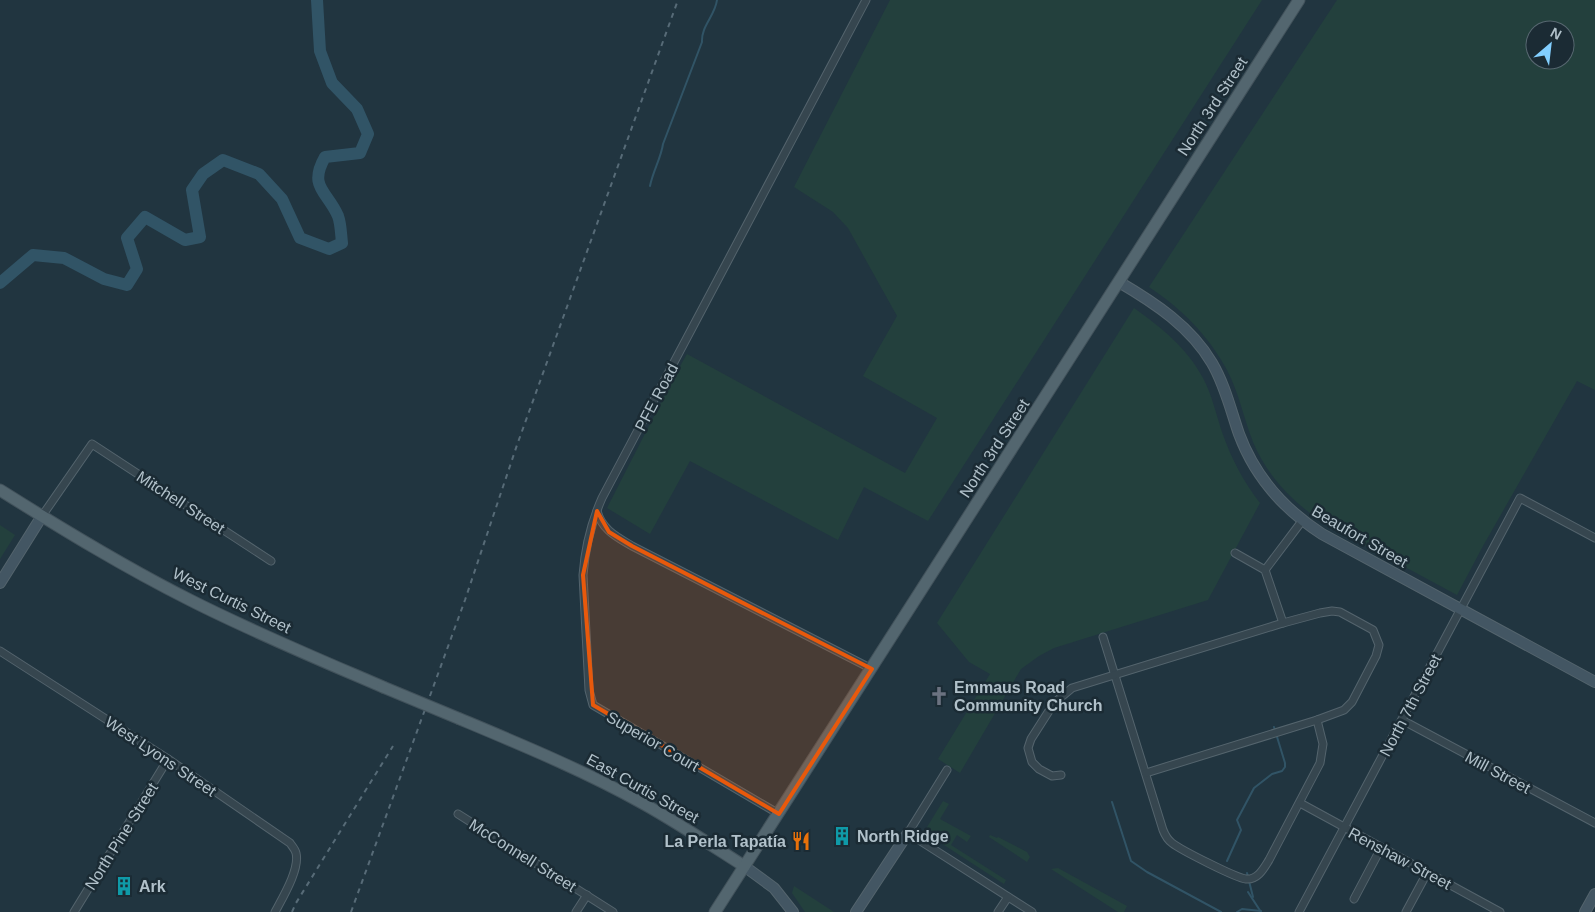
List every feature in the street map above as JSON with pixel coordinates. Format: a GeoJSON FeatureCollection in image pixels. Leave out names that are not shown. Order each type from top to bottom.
{"type":"FeatureCollection","features":[{"type":"Feature","properties":{"kind":"main road","name":"North 3rd Street"},"geometry":{"type":"LineString","coordinates":[[716,912],[1299,0]]}},
{"type":"Feature","properties":{"kind":"main road","name":"West Curtis Street"},"geometry":{"type":"LineString","coordinates":[[0,490],[90,546],[190,600],[242,625],[460,719]]}},
{"type":"Feature","properties":{"kind":"main road","name":"East Curtis Street"},"geometry":{"type":"LineString","coordinates":[[460,719],[609,785],[677,823],[744,866]]}},
{"type":"Feature","properties":{"kind":"street","name":"PFE Road"},"geometry":{"type":"LineString","coordinates":[[597,511],[866,0]]}},
{"type":"Feature","properties":{"kind":"street","name":"Beaufort Street"},"geometry":{"type":"LineString","coordinates":[[1119,282],[1162,309],[1182,325],[1200,345],[1216,372],[1247,453],[1272,491],[1302,521],[1322,534],[1595,682]]}},
{"type":"Feature","properties":{"kind":"street","name":"Mitchell Street"},"geometry":{"type":"LineString","coordinates":[[42,516],[92,444],[271,561]]}},
{"type":"Feature","properties":{"kind":"street","name":"North 7th Street"},"geometry":{"type":"LineString","coordinates":[[1299,912],[1520,498],[1595,538]]}},
{"type":"Feature","properties":{"kind":"street","name":"Superior Court"},"geometry":{"type":"LineString","coordinates":[[597,511],[589,533],[583,575],[589,690],[593,705],[778,814]]}},
{"type":"Feature","properties":{"kind":"street"},"geometry":{"type":"LineString","coordinates":[[597,511],[599,518],[609,532],[632,546],[872,669]]}},
{"type":"Feature","properties":{"kind":"street"},"geometry":{"type":"LineString","coordinates":[[0,583],[42,516]]}},
{"type":"Feature","properties":{"kind":"street"},"geometry":{"type":"LineString","coordinates":[[1265,570],[1302,521]]}},
{"type":"Feature","properties":{"kind":"street"},"geometry":{"type":"LineString","coordinates":[[1235,553],[1265,570],[1283,623]]}},
{"type":"Feature","properties":{"kind":"street"},"geometry":{"type":"LineString","coordinates":[[1061,775],[1052,776],[1044,773],[1032,762],[1028,748],[1054,703],[1072,688],[1283,623],[1332,611],[1340,612],[1367,626],[1378,637],[1379,645],[1376,656],[1352,702],[1344,710],[1146,773]]}},
{"type":"Feature","properties":{"kind":"street"},"geometry":{"type":"LineString","coordinates":[[1103,637],[1163,830],[1172,843],[1226,872],[1246,879],[1253,878],[1262,872],[1320,763],[1322,744],[1317,720]]}},
{"type":"Feature","properties":{"kind":"street","name":"West Lyons Street"},"geometry":{"type":"LineString","coordinates":[[0,651],[168,759],[290,843],[296,851],[293,878],[275,912]]}},
{"type":"Feature","properties":{"kind":"street","name":"Mill Street"},"geometry":{"type":"LineString","coordinates":[[1402,720],[1595,823]]}},
{"type":"Feature","properties":{"kind":"street","name":"North Pine Street"},"geometry":{"type":"LineString","coordinates":[[74,912],[168,759]]}},
{"type":"Feature","properties":{"kind":"street"},"geometry":{"type":"LineString","coordinates":[[856,912],[947,770]]}},
{"type":"Feature","properties":{"kind":"street","name":"Renshaw Street"},"geometry":{"type":"LineString","coordinates":[[1300,803],[1500,912]]}},
{"type":"Feature","properties":{"kind":"street","name":"McConnell Street"},"geometry":{"type":"LineString","coordinates":[[458,814],[613,912]]}},
{"type":"Feature","properties":{"kind":"street"},"geometry":{"type":"LineString","coordinates":[[908,833],[1032,912]]}},
{"type":"Feature","properties":{"kind":"street"},"geometry":{"type":"LineString","coordinates":[[1354,899],[1381,848]]}},
{"type":"Feature","properties":{"kind":"street","name":"East Curtis Street"},"geometry":{"type":"LineString","coordinates":[[744,866],[774,888],[793,912]]}},
{"type":"Feature","properties":{"kind":"street"},"geometry":{"type":"LineString","coordinates":[[1406,912],[1427,872]]}},
{"type":"Feature","properties":{"kind":"street"},"geometry":{"type":"LineString","coordinates":[[1585,912],[1595,894]]}},
{"type":"Feature","properties":{"kind":"street"},"geometry":{"type":"LineString","coordinates":[[576,912],[587,895]]}},
{"type":"Feature","properties":{"kind":"street"},"geometry":{"type":"LineString","coordinates":[[998,912],[1008,897]]}},
{"type":"Feature","properties":{"kind":"highlighted area"},"geometry":{"type":"Polygon","coordinates":[[[597,511],[609,532],[632,546],[872,669],[779,814],[593,705],[583,575],[597,511]]]}},
{"type":"Feature","properties":{"kind":"green space"},"geometry":{"type":"Polygon","coordinates":[[[890,0],[1262,0],[928,521],[864,487],[838,540],[690,461],[650,534],[607,508],[687,354],[905,473],[937,418],[863,376],[897,316],[848,228],[833,212],[794,187],[890,0]]]}},
{"type":"Feature","properties":{"kind":"green space"},"geometry":{"type":"Polygon","coordinates":[[[1337,0],[1595,0],[1595,390],[1577,381],[1457,595],[1329,526],[1305,509],[1284,490],[1259,455],[1235,388],[1220,357],[1203,334],[1172,304],[1149,287],[1337,0]]]}},
{"type":"Feature","properties":{"kind":"green space"},"geometry":{"type":"Polygon","coordinates":[[[1134,308],[1173,339],[1197,367],[1209,391],[1233,460],[1260,503],[1208,600],[1054,648],[1039,656],[1021,669],[960,773],[938,759],[990,674],[969,662],[937,623],[1134,308]]]}},
{"type":"Feature","properties":{"kind":"green space"},"geometry":{"type":"Polygon","coordinates":[[[0,525],[15,535],[0,559],[0,525]]]}},
{"type":"Feature","properties":{"kind":"green space"},"geometry":{"type":"Polygon","coordinates":[[[943,801],[949,804],[940,819],[971,836],[967,842],[957,835],[951,845],[1006,880],[1004,884],[924,832],[943,801]]]}},
{"type":"Feature","properties":{"kind":"green space"},"geometry":{"type":"Polygon","coordinates":[[[990,835],[998,837],[1027,852],[1030,857],[1027,862],[989,837],[990,835]]]}},
{"type":"Feature","properties":{"kind":"green space"},"geometry":{"type":"Polygon","coordinates":[[[1058,868],[1127,906],[1124,912],[1118,912],[1051,869],[1058,868]]]}},
{"type":"Feature","properties":{"kind":"green space"},"geometry":{"type":"Polygon","coordinates":[[[794,886],[834,912],[805,912],[792,893],[794,886]]]}},
{"type":"Feature","properties":{"kind":"waterway"},"geometry":{"type":"LineString","coordinates":[[0,283],[33,255],[64,258],[104,279],[127,285],[137,269],[127,238],[145,217],[185,240],[200,237],[192,190],[203,174],[223,160],[259,174],[282,199],[300,238],[329,249],[342,243],[338,216],[321,188],[318,175],[325,157],[360,153],[368,134],[357,109],[332,83],[320,51],[317,0]]}},
{"type":"Feature","properties":{"kind":"waterway"},"geometry":{"type":"LineString","coordinates":[[650,186],[663,144],[717,0]]}},
{"type":"Feature","properties":{"kind":"waterway"},"geometry":{"type":"LineString","coordinates":[[1227,861],[1241,830],[1237,820],[1254,788],[1272,774],[1282,771],[1285,767],[1274,727]]}},
{"type":"Feature","properties":{"kind":"waterway"},"geometry":{"type":"LineString","coordinates":[[1112,802],[1131,861],[1147,872],[1221,912]]}},
{"type":"Feature","properties":{"kind":"waterway"},"geometry":{"type":"LineString","coordinates":[[1247,873],[1253,897]]}},
{"type":"Feature","properties":{"kind":"waterway"},"geometry":{"type":"LineString","coordinates":[[1248,892],[1261,912]]}},
{"type":"Feature","properties":{"kind":"waterway"},"geometry":{"type":"LineString","coordinates":[[1237,912],[1242,909],[1261,911]]}},
{"type":"Feature","properties":{"kind":"railway"},"geometry":{"type":"LineString","coordinates":[[351,912],[465,600],[517,445],[678,0]]}},
{"type":"Feature","properties":{"kind":"railway"},"geometry":{"type":"LineString","coordinates":[[292,912],[393,746]]}},
{"type":"Feature","properties":{"kind":"place","name":"Emmaus Road Community Church"},"geometry":{"type":"Point","coordinates":[939,696]}},
{"type":"Feature","properties":{"kind":"place","name":"North Ridge"},"geometry":{"type":"Point","coordinates":[842,836]}},
{"type":"Feature","properties":{"kind":"place","name":"La Perla Tapatía"},"geometry":{"type":"Point","coordinates":[801,841]}},
{"type":"Feature","properties":{"kind":"place","name":"Ark"},"geometry":{"type":"Point","coordinates":[124,886]}}]}
